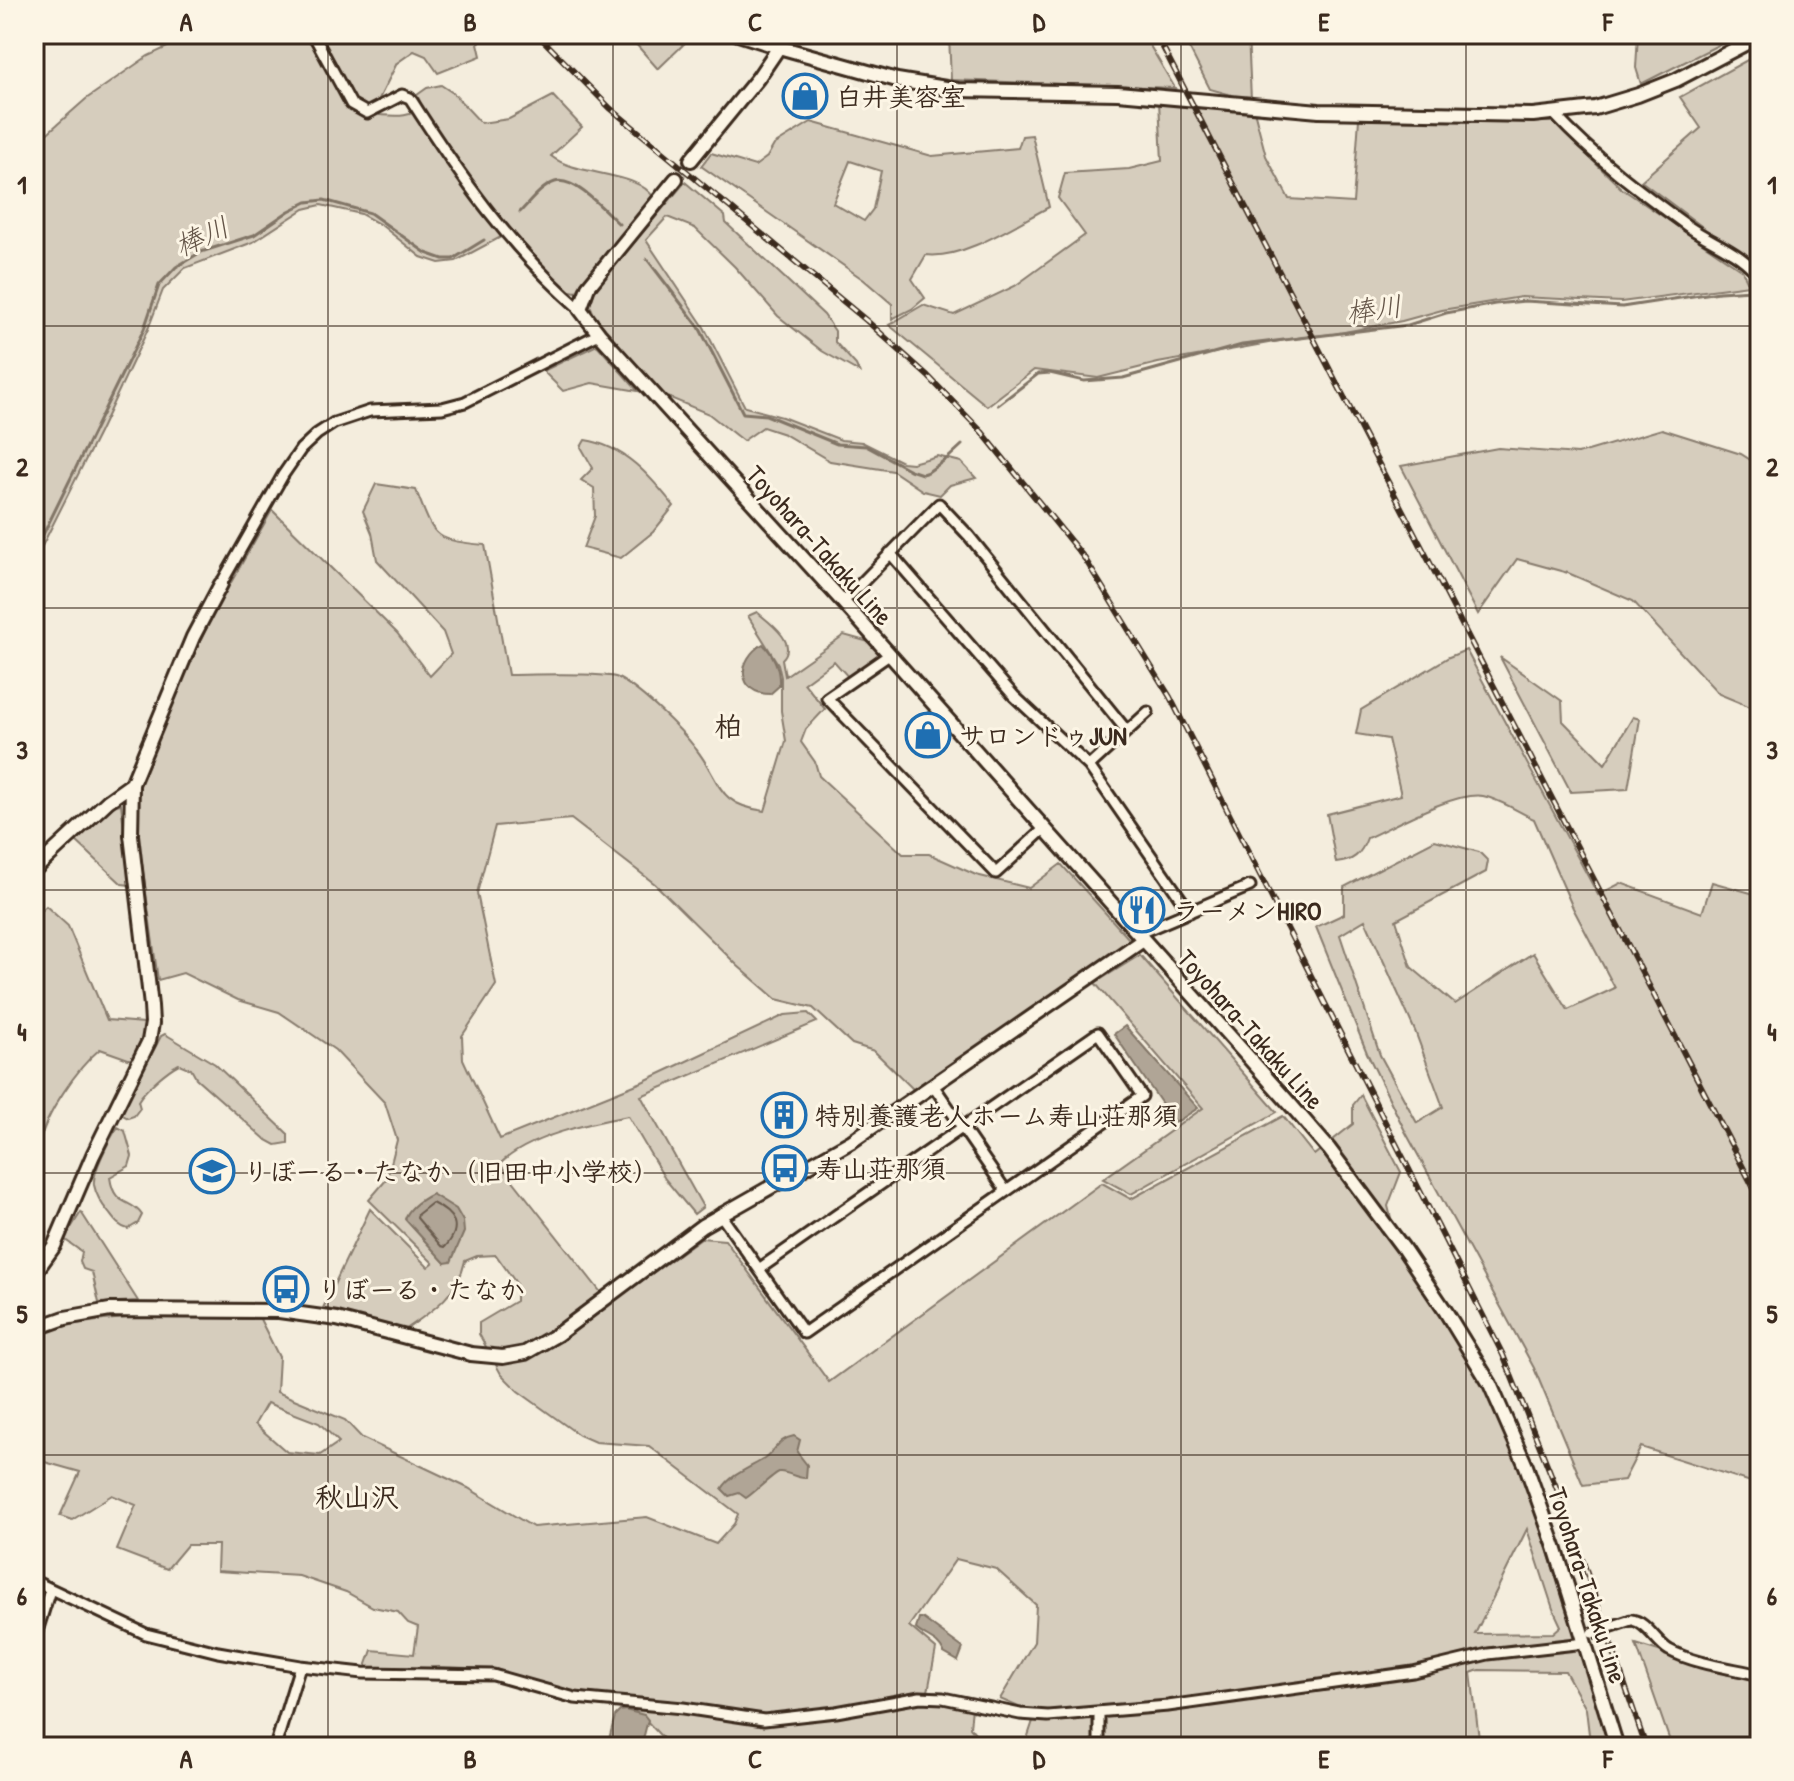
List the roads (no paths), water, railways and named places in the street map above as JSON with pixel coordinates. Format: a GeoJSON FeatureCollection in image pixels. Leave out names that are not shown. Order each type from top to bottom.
{"type":"FeatureCollection","features":[{"type":"Feature","properties":{"kind":"street"},"geometry":{"type":"LineString","coordinates":[[313,34],[351,104],[358,110],[367,113],[402,95],[410,98],[452,165],[492,217],[580,309],[588,287],[676,179]]}},
{"type":"Feature","properties":{"kind":"street"},"geometry":{"type":"LineString","coordinates":[[738,34],[897,80],[958,90],[1118,93],[1331,112],[1555,115],[1595,108],[1638,95],[1676,80],[1760,36]]}},
{"type":"Feature","properties":{"kind":"street"},"geometry":{"type":"LineString","coordinates":[[691,160],[758,78],[779,47]]}},
{"type":"Feature","properties":{"kind":"street"},"geometry":{"type":"LineString","coordinates":[[1555,115],[1576,138],[1608,164],[1691,228],[1749,265],[1760,278]]}},
{"type":"Feature","properties":{"kind":"street","name":"Toyohara-Takaku Line"},"geometry":{"type":"LineString","coordinates":[[580,309],[599,334],[843,602],[1329,1149],[1403,1248],[1490,1384],[1526,1466],[1586,1637],[1617,1747]]}},
{"type":"Feature","properties":{"kind":"street"},"geometry":{"type":"LineString","coordinates":[[34,1274],[54,1246],[93,1155],[149,1041],[152,1023],[131,835],[132,784],[193,637],[279,482],[301,449],[334,423],[370,411],[442,408],[465,402],[599,334]]}},
{"type":"Feature","properties":{"kind":"street"},"geometry":{"type":"LineString","coordinates":[[843,602],[939,504],[969,536],[1127,731]]}},
{"type":"Feature","properties":{"kind":"street"},"geometry":{"type":"LineString","coordinates":[[890,553],[1014,696],[1089,766],[1190,912]]}},
{"type":"Feature","properties":{"kind":"street"},"geometry":{"type":"LineString","coordinates":[[889,655],[827,698],[996,873],[1045,828]]}},
{"type":"Feature","properties":{"kind":"street"},"geometry":{"type":"LineString","coordinates":[[1089,766],[1148,712]]}},
{"type":"Feature","properties":{"kind":"street"},"geometry":{"type":"LineString","coordinates":[[34,870],[108,801],[132,784]]}},
{"type":"Feature","properties":{"kind":"street"},"geometry":{"type":"LineString","coordinates":[[34,1329],[65,1318],[110,1310],[279,1311],[337,1319],[471,1354],[512,1356],[525,1353],[558,1334],[720,1214],[842,1147],[1140,937],[1250,886]]}},
{"type":"Feature","properties":{"kind":"street"},"geometry":{"type":"LineString","coordinates":[[720,1214],[804,1333],[1142,1096],[1098,1033],[759,1269]]}},
{"type":"Feature","properties":{"kind":"street"},"geometry":{"type":"LineString","coordinates":[[933,1085],[1006,1191]]}},
{"type":"Feature","properties":{"kind":"street"},"geometry":{"type":"LineString","coordinates":[[34,1581],[115,1621],[158,1638],[300,1666],[378,1673],[493,1675],[575,1698],[683,1708],[764,1720],[836,1712],[920,1697],[943,1698],[1036,1715],[1203,1703],[1288,1688],[1413,1672],[1488,1654],[1586,1637],[1631,1620],[1641,1623],[1671,1651],[1760,1675]]}},
{"type":"Feature","properties":{"kind":"street"},"geometry":{"type":"LineString","coordinates":[[34,1641],[50,1590]]}},
{"type":"Feature","properties":{"kind":"street"},"geometry":{"type":"LineString","coordinates":[[275,1747],[300,1666]]}},
{"type":"Feature","properties":{"kind":"street"},"geometry":{"type":"LineString","coordinates":[[1099,1712],[1099,1747]]}},
{"type":"Feature","properties":{"kind":"water"},"geometry":{"type":"Polygon","coordinates":[[[763,644],[773,658],[778,674],[779,686],[770,694],[751,688],[744,675],[748,658],[763,644]]]}},
{"type":"Feature","properties":{"kind":"water"},"geometry":{"type":"Polygon","coordinates":[[[1125,1026],[1198,1108],[1175,1123],[1114,1034],[1125,1026]]]}},
{"type":"Feature","properties":{"kind":"water"},"geometry":{"type":"Polygon","coordinates":[[[432,1194],[456,1209],[463,1221],[464,1232],[451,1262],[445,1263],[405,1219],[413,1207],[432,1194]]]}},
{"type":"Feature","properties":{"kind":"water"},"geometry":{"type":"Polygon","coordinates":[[[794,1436],[800,1440],[797,1452],[807,1465],[806,1478],[779,1472],[746,1498],[739,1493],[729,1496],[722,1489],[735,1475],[764,1459],[780,1442],[794,1436]]]}},
{"type":"Feature","properties":{"kind":"water"},"geometry":{"type":"Polygon","coordinates":[[[919,1618],[963,1648],[958,1661],[916,1629],[919,1618]]]}},
{"type":"Feature","properties":{"kind":"water"},"geometry":{"type":"Polygon","coordinates":[[[625,1710],[644,1715],[648,1720],[641,1747],[607,1747],[615,1716],[625,1710]]]}},
{"type":"Feature","properties":{"kind":"waterway","name":"棒川"},"geometry":{"type":"LineString","coordinates":[[520,212],[545,187],[563,182],[581,189],[619,224]]}},
{"type":"Feature","properties":{"kind":"waterway","name":"棒川"},"geometry":{"type":"LineString","coordinates":[[34,553],[144,329],[159,285],[176,267],[201,252],[254,235],[307,202],[324,200],[370,213],[426,253],[443,259],[453,259],[484,240]]}},
{"type":"Feature","properties":{"kind":"waterway","name":"棒川"},"geometry":{"type":"LineString","coordinates":[[647,259],[699,327],[743,413],[766,415],[837,444],[866,446],[922,474],[962,445]]}},
{"type":"Feature","properties":{"kind":"waterway","name":"棒川"},"geometry":{"type":"LineString","coordinates":[[998,405],[1038,374],[1050,373],[1084,381],[1123,378],[1242,345],[1408,325],[1446,313],[1495,304],[1525,301],[1622,307],[1752,290],[1760,303]]}},
{"type":"Feature","properties":{"kind":"tunnel"},"geometry":{"type":"LineString","coordinates":[[676,179],[691,160]]}},
{"type":"Feature","properties":{"kind":"railway"},"geometry":{"type":"LineString","coordinates":[[537,34],[610,108],[867,321],[928,376],[982,432],[1085,559],[1170,697],[1503,1355],[1565,1509],[1646,1747]]}},
{"type":"Feature","properties":{"kind":"railway"},"geometry":{"type":"LineString","coordinates":[[1156,34],[1760,1200]]}},
{"type":"Feature","properties":{"kind":"place","name":"白井美容室"},"geometry":{"type":"Point","coordinates":[805,96]}},
{"type":"Feature","properties":{"kind":"place","name":"サロンドゥJUN"},"geometry":{"type":"Point","coordinates":[928,735]}},
{"type":"Feature","properties":{"kind":"place","name":"ラーメンHIRO"},"geometry":{"type":"Point","coordinates":[1142,910]}},
{"type":"Feature","properties":{"kind":"place","name":"特別養護老人ホーム寿山荘那須"},"geometry":{"type":"Point","coordinates":[784,1115]}},
{"type":"Feature","properties":{"kind":"place","name":"寿山荘那須"},"geometry":{"type":"Point","coordinates":[785,1168]}},
{"type":"Feature","properties":{"kind":"place","name":"りぼーる・たなか（旧田中小学校）"},"geometry":{"type":"Point","coordinates":[212,1171]}},
{"type":"Feature","properties":{"kind":"place","name":"りぼーる・たなか"},"geometry":{"type":"Point","coordinates":[286,1289]}},
{"type":"Feature","properties":{"kind":"district","name":"柏"},"geometry":{"type":"Point","coordinates":[728,726]}},
{"type":"Feature","properties":{"kind":"district","name":"秋山沢"},"geometry":{"type":"Point","coordinates":[357,1497]}}]}
